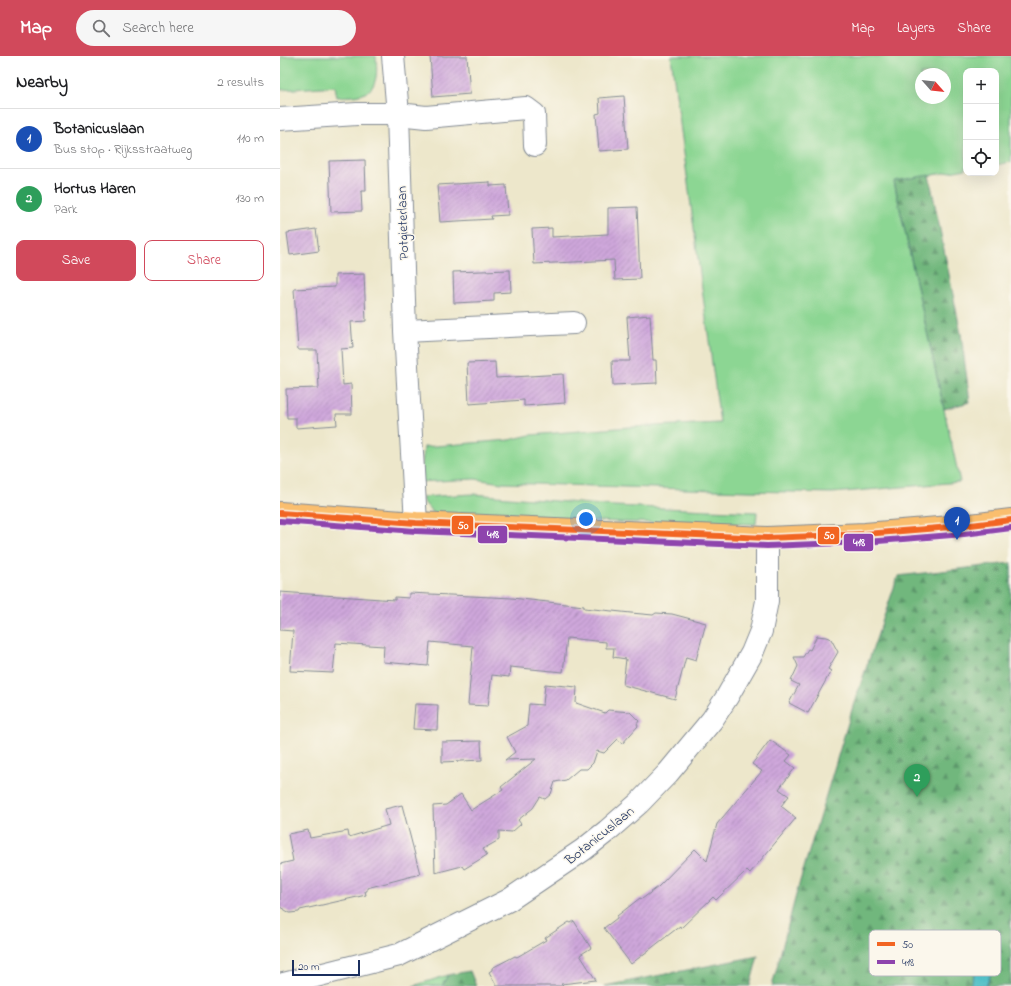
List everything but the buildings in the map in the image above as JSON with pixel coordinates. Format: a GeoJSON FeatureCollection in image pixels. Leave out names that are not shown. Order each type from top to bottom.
{"type":"FeatureCollection","features":[{"type":"Feature","properties":{"kind":"main road"},"geometry":{"type":"LineString","coordinates":[[280,513],[416,522],[767,538],[865,534],[964,526],[1011,520]]}},
{"type":"Feature","properties":{"kind":"street","name":"Potgieterlaan"},"geometry":{"type":"LineString","coordinates":[[393,56],[398,114],[405,331],[416,522]]}},
{"type":"Feature","properties":{"kind":"street"},"geometry":{"type":"LineString","coordinates":[[280,119],[357,114],[398,114],[426,117],[526,108],[534,114],[535,145]]}},
{"type":"Feature","properties":{"kind":"street"},"geometry":{"type":"LineString","coordinates":[[405,331],[574,323]]}},
{"type":"Feature","properties":{"kind":"street","name":"Botanicuslaan"},"geometry":{"type":"LineString","coordinates":[[280,985],[321,980],[399,955],[509,900],[583,850],[608,831],[668,773],[712,720],[728,697],[752,653],[760,632],[767,601],[767,538]]}},
{"type":"Feature","properties":{"kind":"green space"},"geometry":{"type":"Polygon","coordinates":[[[376,56],[376,78],[372,88],[368,92],[353,96],[337,97],[335,86],[280,90],[280,57],[376,56]]]}},
{"type":"Feature","properties":{"kind":"green space"},"geometry":{"type":"Polygon","coordinates":[[[671,56],[1011,56],[1011,162],[999,164],[999,68],[963,68],[963,170],[894,182],[960,482],[832,493],[502,483],[475,479],[420,482],[424,447],[509,440],[530,435],[631,427],[720,423],[671,56]]]}},
{"type":"Feature","properties":{"kind":"green space"},"geometry":{"type":"Polygon","coordinates":[[[929,175],[961,334],[970,402],[944,409],[894,181],[929,175]]]}},
{"type":"Feature","properties":{"kind":"green space"},"geometry":{"type":"Polygon","coordinates":[[[473,494],[614,506],[757,512],[756,524],[620,522],[433,513],[423,501],[422,497],[473,494]]]}},
{"type":"Feature","properties":{"kind":"green space"},"geometry":{"type":"Polygon","coordinates":[[[1011,563],[1011,986],[986,986],[990,976],[1001,976],[1001,930],[869,930],[869,976],[974,976],[970,986],[772,986],[797,891],[854,703],[898,576],[1011,563]]]}},
{"type":"Feature","properties":{"kind":"green space"},"geometry":{"type":"Polygon","coordinates":[[[758,956],[750,986],[605,986],[758,956]]]}},
{"type":"Feature","properties":{"kind":"green space"},"geometry":{"type":"Polygon","coordinates":[[[470,971],[476,986],[442,986],[448,975],[470,971]]]}},
{"type":"Feature","properties":{"kind":"green space"},"geometry":{"type":"Polygon","coordinates":[[[448,975],[442,986],[413,986],[448,975]]]}},
{"type":"Feature","properties":{"kind":"water"},"geometry":{"type":"Polygon","coordinates":[[[974,976],[990,976],[986,986],[970,986],[974,976]]]}},
{"type":"Feature","properties":{"kind":"transit line","name":"50"},"geometry":{"type":"LineString","coordinates":[[280,513],[416,523],[767,538],[865,534],[963,526],[1011,520]]}},
{"type":"Feature","properties":{"kind":"transit line","name":"418"},"geometry":{"type":"LineString","coordinates":[[280,521],[416,531],[767,546],[866,542],[964,534],[1011,528]]}},
{"type":"Feature","properties":{"kind":"place","name":"Botanicuslaan"},"geometry":{"type":"Point","coordinates":[957,540]}},
{"type":"Feature","properties":{"kind":"place","name":"Hortus Haren"},"geometry":{"type":"Point","coordinates":[917,797]}}]}
